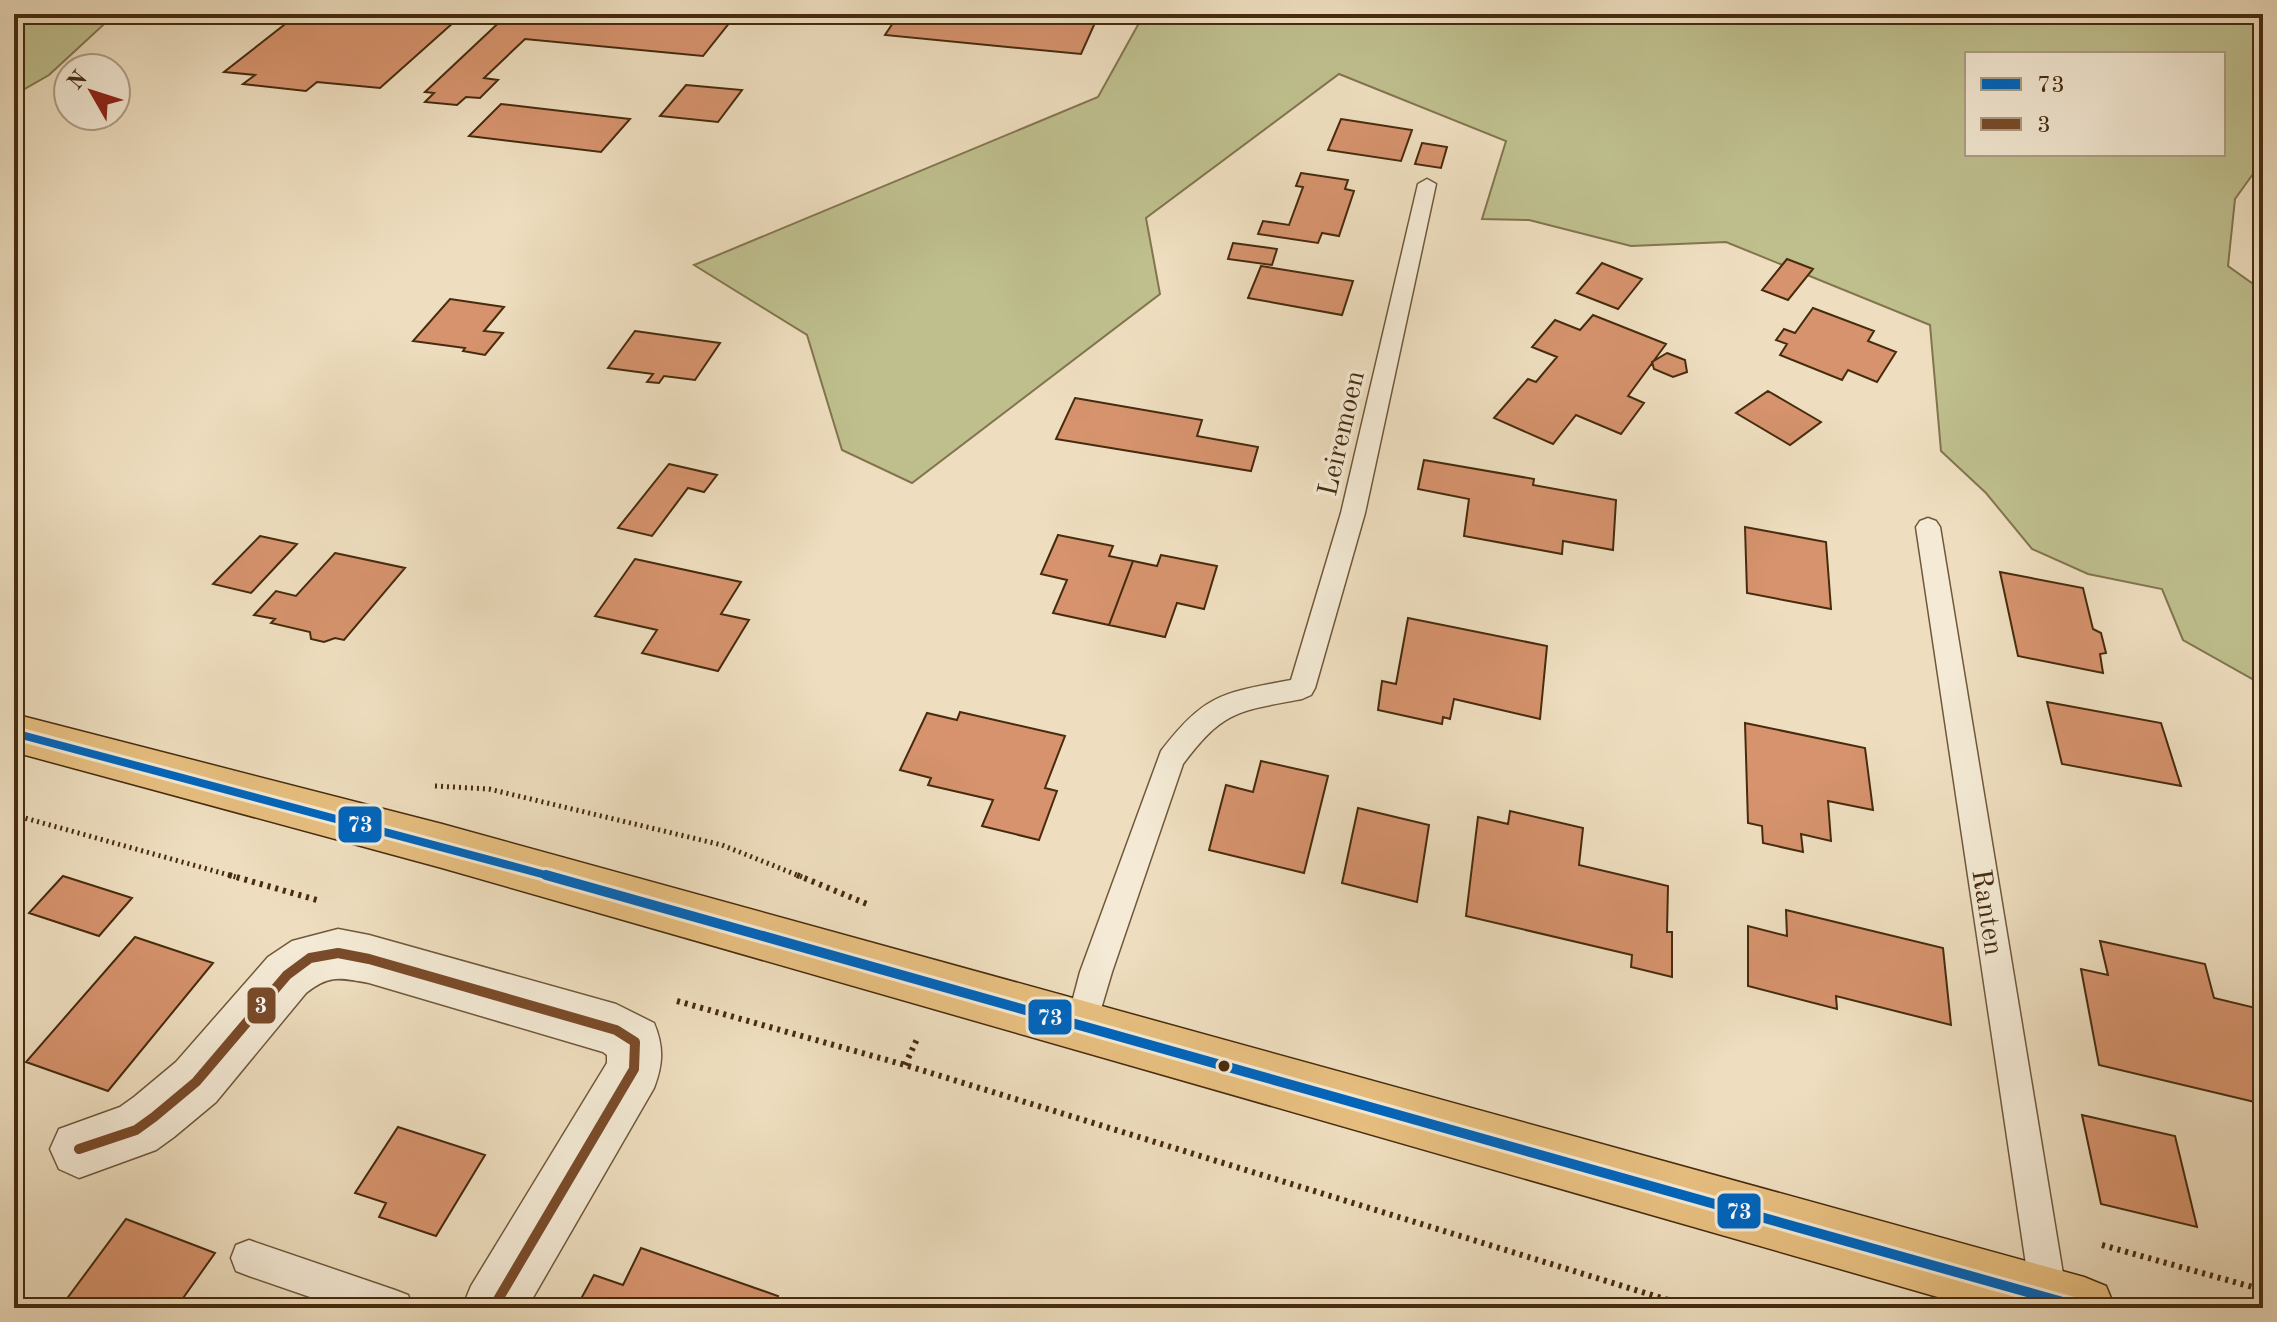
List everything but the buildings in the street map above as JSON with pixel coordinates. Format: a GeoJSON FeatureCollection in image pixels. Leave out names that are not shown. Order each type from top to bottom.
{"type":"FeatureCollection","features":[{"type":"Feature","properties":{"kind":"highway"},"geometry":{"type":"LineString","coordinates":[[14,733],[442,846],[2066,1303]]}},
{"type":"Feature","properties":{"kind":"street"},"geometry":{"type":"LineString","coordinates":[[79,1149],[136,1130],[154,1117],[196,1082],[287,975],[310,958],[338,953],[369,959],[616,1030],[635,1042],[634,1069],[493,1308]]}},
{"type":"Feature","properties":{"kind":"lane","name":"Leiremoen"},"geometry":{"type":"LineString","coordinates":[[1082,1025],[1096,972],[1171,759],[1193,730],[1228,703],[1302,688],[1353,513],[1427,184]]}},
{"type":"Feature","properties":{"kind":"lane","name":"Ranten"},"geometry":{"type":"LineString","coordinates":[[1928,527],[2066,1303]]}},
{"type":"Feature","properties":{"kind":"lane"},"geometry":{"type":"LineString","coordinates":[[249,1258],[395,1308]]}},
{"type":"Feature","properties":{"kind":"path"},"geometry":{"type":"LineString","coordinates":[[14,815],[321,901]]}},
{"type":"Feature","properties":{"kind":"path"},"geometry":{"type":"LineString","coordinates":[[675,1000],[905,1065],[1694,1308]]}},
{"type":"Feature","properties":{"kind":"green space"},"geometry":{"type":"Polygon","coordinates":[[[14,14],[115,14],[74,52],[52,52],[52,72],[14,95],[14,14]]]}},
{"type":"Feature","properties":{"kind":"green space"},"geometry":{"type":"Polygon","coordinates":[[[1144,14],[2263,14],[2263,160],[2235,199],[2228,266],[2263,291],[2263,685],[2183,640],[2162,589],[2088,574],[2032,549],[1986,493],[1941,451],[1930,325],[1726,242],[1631,246],[1529,220],[1482,219],[1506,141],[1339,74],[1146,218],[1160,294],[912,483],[842,450],[807,335],[694,265],[1098,97],[1144,14]]]}},
{"type":"Feature","properties":{"kind":"transit line","name":"73"},"geometry":{"type":"LineString","coordinates":[[14,733],[442,846],[2084,1308]]}},
{"type":"Feature","properties":{"kind":"transit line","name":"3"},"geometry":{"type":"LineString","coordinates":[[79,1149],[136,1130],[154,1117],[196,1082],[287,975],[310,958],[338,953],[369,959],[616,1030],[635,1042],[634,1069],[493,1308]]}}]}
